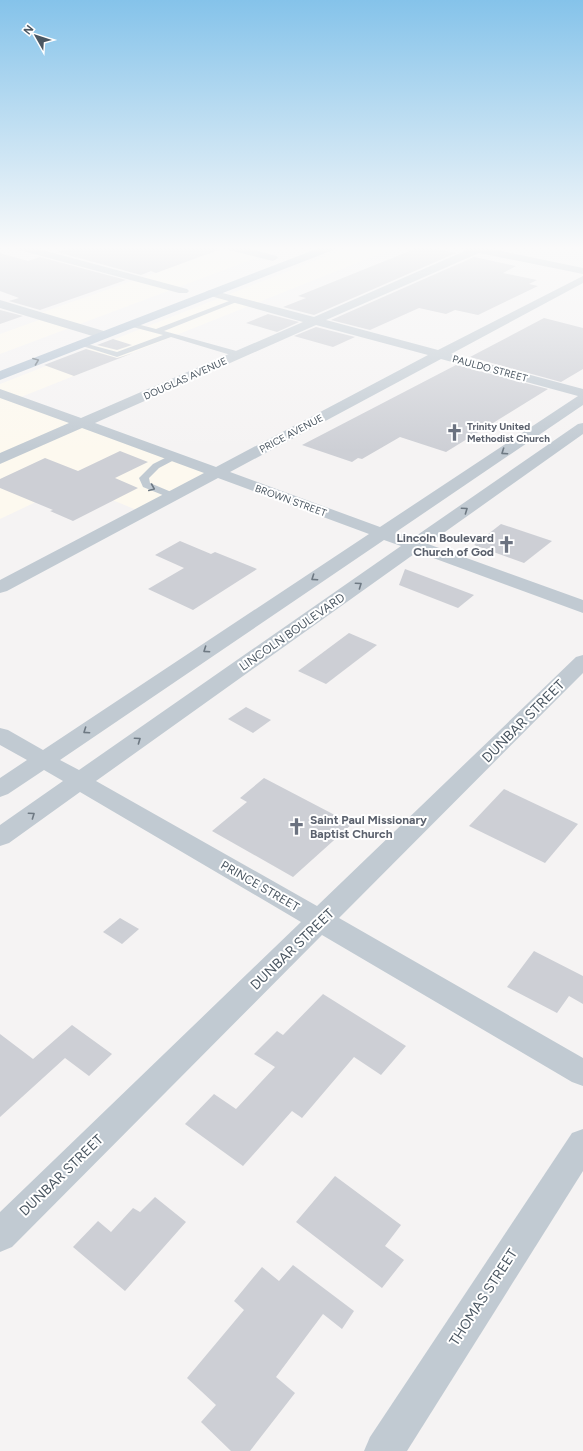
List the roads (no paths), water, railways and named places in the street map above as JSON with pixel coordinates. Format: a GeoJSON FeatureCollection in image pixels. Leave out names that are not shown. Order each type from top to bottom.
{"type":"FeatureCollection","features":[{"type":"Feature","properties":{"kind":"main road"},"geometry":{"type":"LineString","coordinates":[[0,376],[153,316]]}},
{"type":"Feature","properties":{"kind":"main road"},"geometry":{"type":"LineString","coordinates":[[62,337],[105,321]]}},
{"type":"Feature","properties":{"kind":"street"},"geometry":{"type":"LineString","coordinates":[[39,316],[103,335]]}},
{"type":"Feature","properties":{"kind":"street","name":"PAULDO STREET"},"geometry":{"type":"LineString","coordinates":[[295,316],[583,393]]}},
{"type":"Feature","properties":{"kind":"street","name":"DOUGLAS AVENUE"},"geometry":{"type":"LineString","coordinates":[[0,460],[326,316]]}},
{"type":"Feature","properties":{"kind":"street","name":"PRICE AVENUE"},"geometry":{"type":"LineString","coordinates":[[0,587],[515,316]]}},
{"type":"Feature","properties":{"kind":"street","name":"BROWN STREET"},"geometry":{"type":"LineString","coordinates":[[0,393],[583,607]]}},
{"type":"Feature","properties":{"kind":"street"},"geometry":{"type":"LineString","coordinates":[[0,789],[583,399]]}},
{"type":"Feature","properties":{"kind":"street","name":"LINCOLN BOULEVARD"},"geometry":{"type":"LineString","coordinates":[[0,837],[583,427]]}},
{"type":"Feature","properties":{"kind":"street","name":"DUNBAR STREET"},"geometry":{"type":"LineString","coordinates":[[0,1235],[583,662]]}},
{"type":"Feature","properties":{"kind":"street","name":"PRINCE STREET"},"geometry":{"type":"LineString","coordinates":[[0,735],[583,1073]]}},
{"type":"Feature","properties":{"kind":"street","name":"THOMAS STREET"},"geometry":{"type":"LineString","coordinates":[[384,1451],[583,1143]]}},
{"type":"Feature","properties":{"kind":"lane"},"geometry":{"type":"LineString","coordinates":[[157,331],[196,316]]}},
{"type":"Feature","properties":{"kind":"lane"},"geometry":{"type":"LineString","coordinates":[[132,324],[237,354]]}},
{"type":"Feature","properties":{"kind":"lane"},"geometry":{"type":"LineString","coordinates":[[80,344],[117,355],[170,335]]}},
{"type":"Feature","properties":{"kind":"lane"},"geometry":{"type":"LineString","coordinates":[[173,457],[156,466],[144,478],[146,485],[173,496]]}},
{"type":"Feature","properties":{"kind":"place","name":"Trinity United Methodist Church"},"geometry":{"type":"Point","coordinates":[454,432]}},
{"type":"Feature","properties":{"kind":"place","name":"Lincoln Boulevard Church of God"},"geometry":{"type":"Point","coordinates":[507,545]}},
{"type":"Feature","properties":{"kind":"place","name":"Saint Paul Missionary Baptist Church"},"geometry":{"type":"Point","coordinates":[297,827]}}]}
